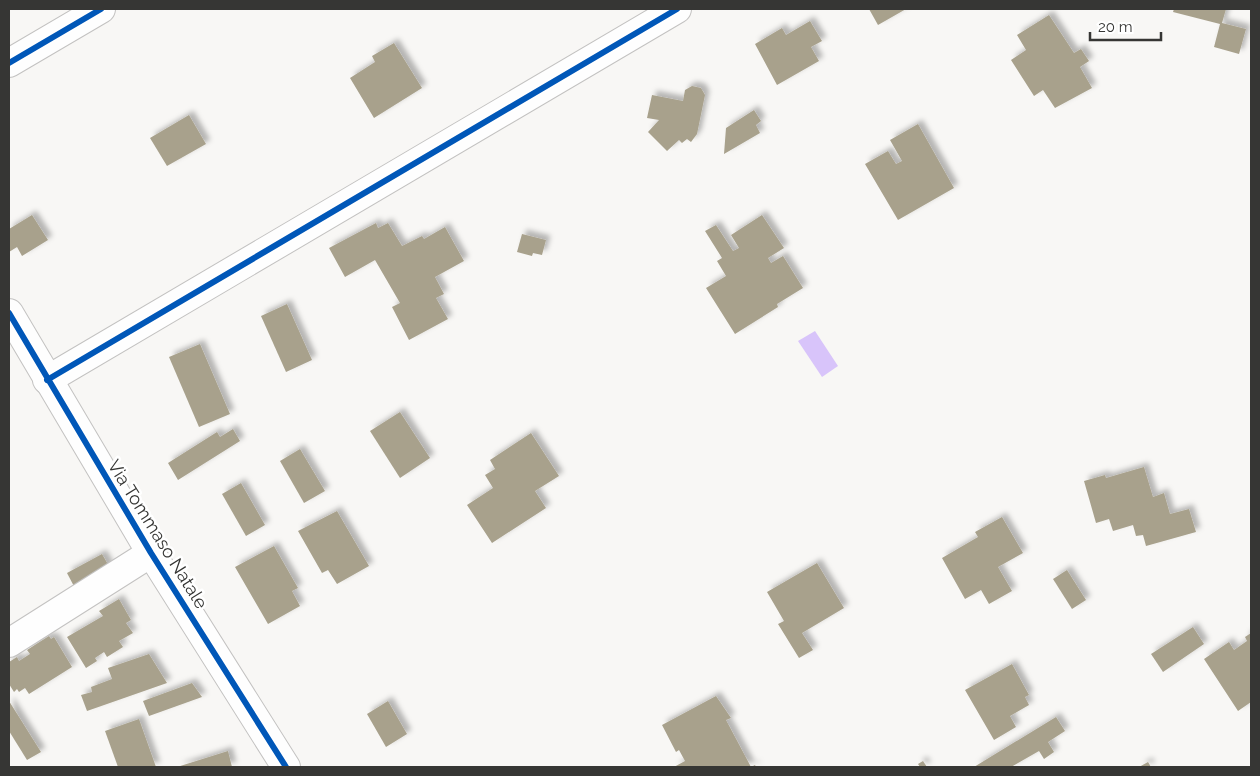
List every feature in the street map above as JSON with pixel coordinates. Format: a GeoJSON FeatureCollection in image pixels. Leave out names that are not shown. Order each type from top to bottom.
{"type":"FeatureCollection","features":[{"type":"Feature","properties":{"kind":"street"},"geometry":{"type":"LineString","coordinates":[[9,63],[101,9]]}},
{"type":"Feature","properties":{"kind":"street"},"geometry":{"type":"LineString","coordinates":[[47,380],[677,9]]}},
{"type":"Feature","properties":{"kind":"street","name":"Via Tommaso Natale"},"geometry":{"type":"LineString","coordinates":[[9,313],[151,553],[286,767]]}},
{"type":"Feature","properties":{"kind":"street"},"geometry":{"type":"LineString","coordinates":[[9,643],[151,553]]}},
{"type":"Feature","properties":{"kind":"shaded area"},"geometry":{"type":"Polygon","coordinates":[[[815,331],[838,366],[822,377],[798,341],[815,331]]]}},
{"type":"Feature","properties":{"kind":"building"},"geometry":{"type":"Polygon","coordinates":[[[869,9],[906,9],[878,25],[869,9]]]}},
{"type":"Feature","properties":{"kind":"building"},"geometry":{"type":"Polygon","coordinates":[[[1174,9],[1226,9],[1222,23],[1246,29],[1239,54],[1214,47],[1220,24],[1173,12],[1174,9]]]}},
{"type":"Feature","properties":{"kind":"building"},"geometry":{"type":"Polygon","coordinates":[[[1049,15],[1074,53],[1081,49],[1089,61],[1080,67],[1092,88],[1055,108],[1043,90],[1034,96],[1011,60],[1026,50],[1017,35],[1049,15]]]}},
{"type":"Feature","properties":{"kind":"building"},"geometry":{"type":"Polygon","coordinates":[[[810,21],[822,41],[811,47],[819,61],[777,85],[755,44],[782,28],[786,35],[810,21]]]}},
{"type":"Feature","properties":{"kind":"building"},"geometry":{"type":"Polygon","coordinates":[[[394,43],[422,88],[374,118],[350,78],[375,62],[372,56],[394,43]]]}},
{"type":"Feature","properties":{"kind":"building"},"geometry":{"type":"Polygon","coordinates":[[[692,86],[701,88],[705,95],[697,134],[691,142],[687,139],[682,143],[679,140],[667,151],[648,132],[659,120],[647,118],[652,95],[683,101],[685,90],[692,86]]]}},
{"type":"Feature","properties":{"kind":"building"},"geometry":{"type":"Polygon","coordinates":[[[754,110],[761,121],[756,125],[760,133],[724,154],[726,128],[754,110]]]}},
{"type":"Feature","properties":{"kind":"building"},"geometry":{"type":"Polygon","coordinates":[[[189,115],[206,144],[167,166],[150,138],[189,115]]]}},
{"type":"Feature","properties":{"kind":"building"},"geometry":{"type":"Polygon","coordinates":[[[918,124],[954,188],[898,220],[865,164],[888,151],[896,164],[902,161],[890,140],[918,124]]]}},
{"type":"Feature","properties":{"kind":"building"},"geometry":{"type":"Polygon","coordinates":[[[32,215],[48,240],[22,256],[17,247],[9,252],[9,229],[32,215]]]}},
{"type":"Feature","properties":{"kind":"building"},"geometry":{"type":"Polygon","coordinates":[[[762,215],[784,248],[768,258],[771,263],[783,256],[803,288],[777,304],[778,307],[735,334],[706,288],[726,276],[717,261],[722,258],[705,231],[716,225],[733,251],[739,248],[731,235],[762,215]]]}},
{"type":"Feature","properties":{"kind":"building"},"geometry":{"type":"Polygon","coordinates":[[[376,223],[378,228],[388,223],[402,246],[422,236],[424,239],[445,227],[464,261],[435,277],[444,294],[436,298],[448,319],[409,340],[392,307],[400,303],[375,260],[345,277],[329,248],[376,223]]]}},
{"type":"Feature","properties":{"kind":"building"},"geometry":{"type":"Polygon","coordinates":[[[522,234],[546,240],[542,255],[533,253],[532,256],[517,252],[522,234]]]}},
{"type":"Feature","properties":{"kind":"building"},"geometry":{"type":"Polygon","coordinates":[[[287,304],[312,360],[286,372],[261,316],[287,304]]]}},
{"type":"Feature","properties":{"kind":"building"},"geometry":{"type":"Polygon","coordinates":[[[200,344],[230,414],[199,427],[169,357],[200,344]]]}},
{"type":"Feature","properties":{"kind":"building"},"geometry":{"type":"Polygon","coordinates":[[[400,412],[430,458],[400,478],[370,431],[400,412]]]}},
{"type":"Feature","properties":{"kind":"building"},"geometry":{"type":"Polygon","coordinates":[[[233,429],[240,441],[178,480],[168,463],[217,432],[220,437],[233,429]]]}},
{"type":"Feature","properties":{"kind":"building"},"geometry":{"type":"Polygon","coordinates":[[[531,433],[559,476],[535,491],[546,508],[492,543],[467,505],[493,488],[485,475],[495,469],[490,460],[531,433]]]}},
{"type":"Feature","properties":{"kind":"building"},"geometry":{"type":"Polygon","coordinates":[[[300,449],[325,491],[304,503],[280,461],[300,449]]]}},
{"type":"Feature","properties":{"kind":"building"},"geometry":{"type":"Polygon","coordinates":[[[1144,467],[1153,497],[1164,493],[1170,514],[1189,509],[1196,532],[1146,546],[1143,535],[1136,536],[1133,525],[1113,531],[1109,519],[1096,523],[1084,481],[1105,475],[1106,478],[1144,467]]]}},
{"type":"Feature","properties":{"kind":"building"},"geometry":{"type":"Polygon","coordinates":[[[241,483],[265,525],[246,536],[222,494],[241,483]]]}},
{"type":"Feature","properties":{"kind":"building"},"geometry":{"type":"Polygon","coordinates":[[[337,511],[369,566],[337,584],[328,570],[322,573],[298,531],[337,511]]]}},
{"type":"Feature","properties":{"kind":"building"},"geometry":{"type":"Polygon","coordinates":[[[1002,517],[1023,553],[998,567],[1012,591],[989,604],[981,590],[965,599],[942,558],[978,537],[975,532],[1002,517]]]}},
{"type":"Feature","properties":{"kind":"building"},"geometry":{"type":"Polygon","coordinates":[[[274,546],[298,588],[292,591],[300,606],[268,624],[235,567],[274,546]]]}},
{"type":"Feature","properties":{"kind":"building"},"geometry":{"type":"Polygon","coordinates":[[[102,554],[110,568],[77,592],[67,573],[102,554]]]}},
{"type":"Feature","properties":{"kind":"building"},"geometry":{"type":"Polygon","coordinates":[[[817,563],[844,608],[802,633],[813,650],[799,658],[778,624],[784,621],[767,592],[817,563]]]}},
{"type":"Feature","properties":{"kind":"building"},"geometry":{"type":"Polygon","coordinates":[[[1067,570],[1086,600],[1072,609],[1053,579],[1067,570]]]}},
{"type":"Feature","properties":{"kind":"building"},"geometry":{"type":"Polygon","coordinates":[[[119,599],[131,620],[126,623],[133,633],[119,641],[123,647],[107,657],[104,652],[95,658],[97,661],[86,668],[67,637],[103,616],[99,611],[119,599]]]}},
{"type":"Feature","properties":{"kind":"building"},"geometry":{"type":"Polygon","coordinates":[[[1193,627],[1204,644],[1163,672],[1151,654],[1193,627]]]}},
{"type":"Feature","properties":{"kind":"building"},"geometry":{"type":"Polygon","coordinates":[[[1251,633],[1251,702],[1238,711],[1204,659],[1229,642],[1234,650],[1247,641],[1245,637],[1251,633]]]}},
{"type":"Feature","properties":{"kind":"building"},"geometry":{"type":"Polygon","coordinates":[[[49,636],[51,639],[54,637],[72,667],[29,694],[25,688],[19,692],[17,689],[14,692],[9,684],[9,662],[17,657],[19,661],[30,654],[27,650],[49,636]]]}},
{"type":"Feature","properties":{"kind":"building"},"geometry":{"type":"Polygon","coordinates":[[[149,654],[167,683],[87,711],[81,695],[92,692],[91,687],[112,679],[108,668],[149,654]]]}},
{"type":"Feature","properties":{"kind":"building"},"geometry":{"type":"Polygon","coordinates":[[[1012,664],[1029,695],[1025,697],[1029,705],[1010,716],[1016,727],[994,740],[965,690],[1012,664]]]}},
{"type":"Feature","properties":{"kind":"building"},"geometry":{"type":"Polygon","coordinates":[[[192,683],[202,697],[149,716],[143,701],[192,683]]]}},
{"type":"Feature","properties":{"kind":"building"},"geometry":{"type":"Polygon","coordinates":[[[716,696],[731,718],[726,720],[751,767],[674,767],[685,761],[679,750],[676,752],[662,725],[716,696]]]}},
{"type":"Feature","properties":{"kind":"building"},"geometry":{"type":"Polygon","coordinates":[[[9,701],[41,752],[27,760],[9,731],[9,701]]]}},
{"type":"Feature","properties":{"kind":"building"},"geometry":{"type":"Polygon","coordinates":[[[388,701],[407,734],[386,747],[367,714],[388,701]]]}},
{"type":"Feature","properties":{"kind":"building"},"geometry":{"type":"Polygon","coordinates":[[[1056,717],[1065,731],[1048,742],[1054,752],[1044,759],[1039,751],[1011,767],[974,767],[1056,717]]]}},
{"type":"Feature","properties":{"kind":"building"},"geometry":{"type":"Polygon","coordinates":[[[139,719],[156,767],[118,767],[105,731],[139,719]]]}},
{"type":"Feature","properties":{"kind":"building"},"geometry":{"type":"Polygon","coordinates":[[[228,751],[232,767],[177,767],[228,751]]]}},
{"type":"Feature","properties":{"kind":"building"},"geometry":{"type":"Polygon","coordinates":[[[923,761],[927,767],[920,767],[918,764],[923,761]]]}},
{"type":"Feature","properties":{"kind":"building"},"geometry":{"type":"Polygon","coordinates":[[[1148,762],[1151,767],[1139,767],[1148,762]]]}},
{"type":"Feature","properties":{"kind":"cycle path"},"geometry":{"type":"LineString","coordinates":[[9,63],[101,9]]}},
{"type":"Feature","properties":{"kind":"cycle path"},"geometry":{"type":"LineString","coordinates":[[47,380],[677,9]]}},
{"type":"Feature","properties":{"kind":"cycle path"},"geometry":{"type":"LineString","coordinates":[[9,313],[151,553],[286,767]]}}]}
